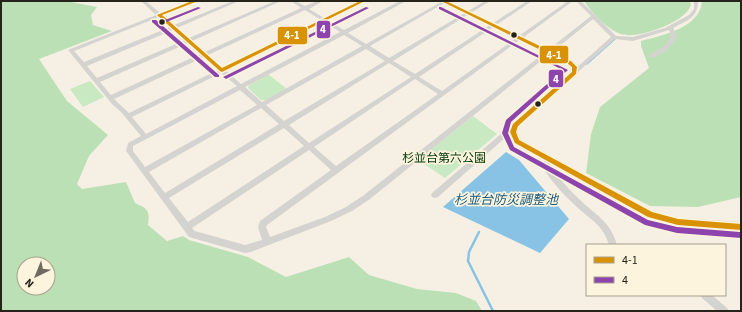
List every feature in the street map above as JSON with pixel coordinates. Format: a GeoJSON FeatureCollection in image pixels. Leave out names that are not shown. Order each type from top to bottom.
{"type":"FeatureCollection","features":[{"type":"Feature","properties":{"kind":"street"},"geometry":{"type":"LineString","coordinates":[[145,2],[154,1]]}},
{"type":"Feature","properties":{"kind":"street"},"geometry":{"type":"LineString","coordinates":[[145,137],[128,116],[110,98],[71,50],[196,1]]}},
{"type":"Feature","properties":{"kind":"street"},"geometry":{"type":"LineString","coordinates":[[83,65],[238,1]]}},
{"type":"Feature","properties":{"kind":"street"},"geometry":{"type":"LineString","coordinates":[[96,81],[279,1]]}},
{"type":"Feature","properties":{"kind":"street"},"geometry":{"type":"LineString","coordinates":[[293,1],[442,94]]}},
{"type":"Feature","properties":{"kind":"street"},"geometry":{"type":"LineString","coordinates":[[110,98],[321,1]]}},
{"type":"Feature","properties":{"kind":"street"},"geometry":{"type":"LineString","coordinates":[[128,116],[363,1]]}},
{"type":"Feature","properties":{"kind":"street"},"geometry":{"type":"LineString","coordinates":[[404,1],[145,137],[134,143],[129,148],[164,197],[194,234],[245,249],[251,248],[328,219],[358,203],[594,16]]}},
{"type":"Feature","properties":{"kind":"street"},"geometry":{"type":"LineString","coordinates":[[145,171],[445,1],[573,64],[576,70]]}},
{"type":"Feature","properties":{"kind":"street"},"geometry":{"type":"LineString","coordinates":[[164,197],[488,1]]}},
{"type":"Feature","properties":{"kind":"street"},"geometry":{"type":"LineString","coordinates":[[187,226],[530,1]]}},
{"type":"Feature","properties":{"kind":"street"},"geometry":{"type":"LineString","coordinates":[[267,242],[262,227],[263,223],[571,1]]}},
{"type":"Feature","properties":{"kind":"street"},"geometry":{"type":"LineString","coordinates":[[578,1],[614,37]]}},
{"type":"Feature","properties":{"kind":"street"},"geometry":{"type":"LineString","coordinates":[[435,195],[504,135],[512,132],[515,125],[614,37],[638,38],[671,28],[694,13],[696,1]]}},
{"type":"Feature","properties":{"kind":"street"},"geometry":{"type":"LineString","coordinates":[[145,2],[336,170]]}},
{"type":"Feature","properties":{"kind":"street"},"geometry":{"type":"LineString","coordinates":[[651,56],[665,50],[674,36],[671,28]]}},
{"type":"Feature","properties":{"kind":"street"},"geometry":{"type":"LineString","coordinates":[[512,132],[517,141],[642,210],[660,218],[678,222],[741,227]]}},
{"type":"Feature","properties":{"kind":"street"},"geometry":{"type":"LineString","coordinates":[[548,158],[546,166],[548,170],[578,204],[604,224],[611,235],[613,244]]}},
{"type":"Feature","properties":{"kind":"street"},"geometry":{"type":"LineString","coordinates":[[706,296],[724,311]]}},
{"type":"Feature","properties":{"kind":"green space"},"geometry":{"type":"Polygon","coordinates":[[[1,1],[66,1],[97,7],[91,15],[93,25],[112,31],[39,59],[67,101],[108,135],[89,156],[77,184],[82,189],[126,182],[135,203],[147,211],[149,216],[148,225],[167,241],[183,236],[189,240],[248,257],[286,277],[349,257],[369,275],[417,289],[456,293],[476,301],[482,311],[1,311],[1,1]]]}},
{"type":"Feature","properties":{"kind":"green space"},"geometry":{"type":"Polygon","coordinates":[[[584,1],[689,1],[691,4],[688,11],[671,23],[649,32],[628,35],[616,32],[605,25],[591,11],[584,1]]]}},
{"type":"Feature","properties":{"kind":"green space"},"geometry":{"type":"Polygon","coordinates":[[[702,1],[741,1],[741,197],[698,207],[650,206],[586,173],[591,134],[600,107],[649,68],[641,46],[641,41],[669,33],[688,24],[695,18],[700,10],[702,1]]]}},
{"type":"Feature","properties":{"kind":"green space"},"geometry":{"type":"Polygon","coordinates":[[[268,74],[287,89],[267,100],[261,100],[248,88],[249,85],[268,74]]]}},
{"type":"Feature","properties":{"kind":"green space"},"geometry":{"type":"Polygon","coordinates":[[[90,81],[104,97],[83,107],[70,89],[90,81]]]}},
{"type":"Feature","properties":{"kind":"green space","name":"杉並台第六公園"},"geometry":{"type":"Polygon","coordinates":[[[473,116],[497,134],[445,178],[418,160],[473,116]]]}},
{"type":"Feature","properties":{"kind":"water","name":"杉並台防災調整池"},"geometry":{"type":"Polygon","coordinates":[[[506,152],[519,160],[569,219],[540,253],[443,207],[506,152]]]}},
{"type":"Feature","properties":{"kind":"waterway"},"geometry":{"type":"LineString","coordinates":[[587,64],[616,38]]}},
{"type":"Feature","properties":{"kind":"waterway"},"geometry":{"type":"LineString","coordinates":[[479,232],[469,252],[468,261],[493,311]]}},
{"type":"Feature","properties":{"kind":"transit line","name":"4-1"},"geometry":{"type":"LineString","coordinates":[[159,15],[196,1]]}},
{"type":"Feature","properties":{"kind":"transit line","name":"4-1"},"geometry":{"type":"LineString","coordinates":[[222,70],[363,1]]}},
{"type":"Feature","properties":{"kind":"transit line","name":"4-1"},"geometry":{"type":"LineString","coordinates":[[443,1],[569,62],[575,67],[574,73],[515,125],[513,132],[517,141],[650,215],[678,222],[741,227]]}},
{"type":"Feature","properties":{"kind":"transit line","name":"4"},"geometry":{"type":"LineString","coordinates":[[162,22],[199,8]]}},
{"type":"Feature","properties":{"kind":"transit line","name":"4"},"geometry":{"type":"LineString","coordinates":[[226,77],[367,8]]}},
{"type":"Feature","properties":{"kind":"transit line","name":"4"},"geometry":{"type":"LineString","coordinates":[[440,8],[566,70],[508,121],[505,133],[512,148],[647,223],[677,230],[740,235]]}},
{"type":"Feature","properties":{"kind":"transit line","name":"4-1"},"geometry":{"type":"LineString","coordinates":[[159,15],[222,70]]}},
{"type":"Feature","properties":{"kind":"transit line","name":"4"},"geometry":{"type":"LineString","coordinates":[[154,21],[217,76]]}}]}
